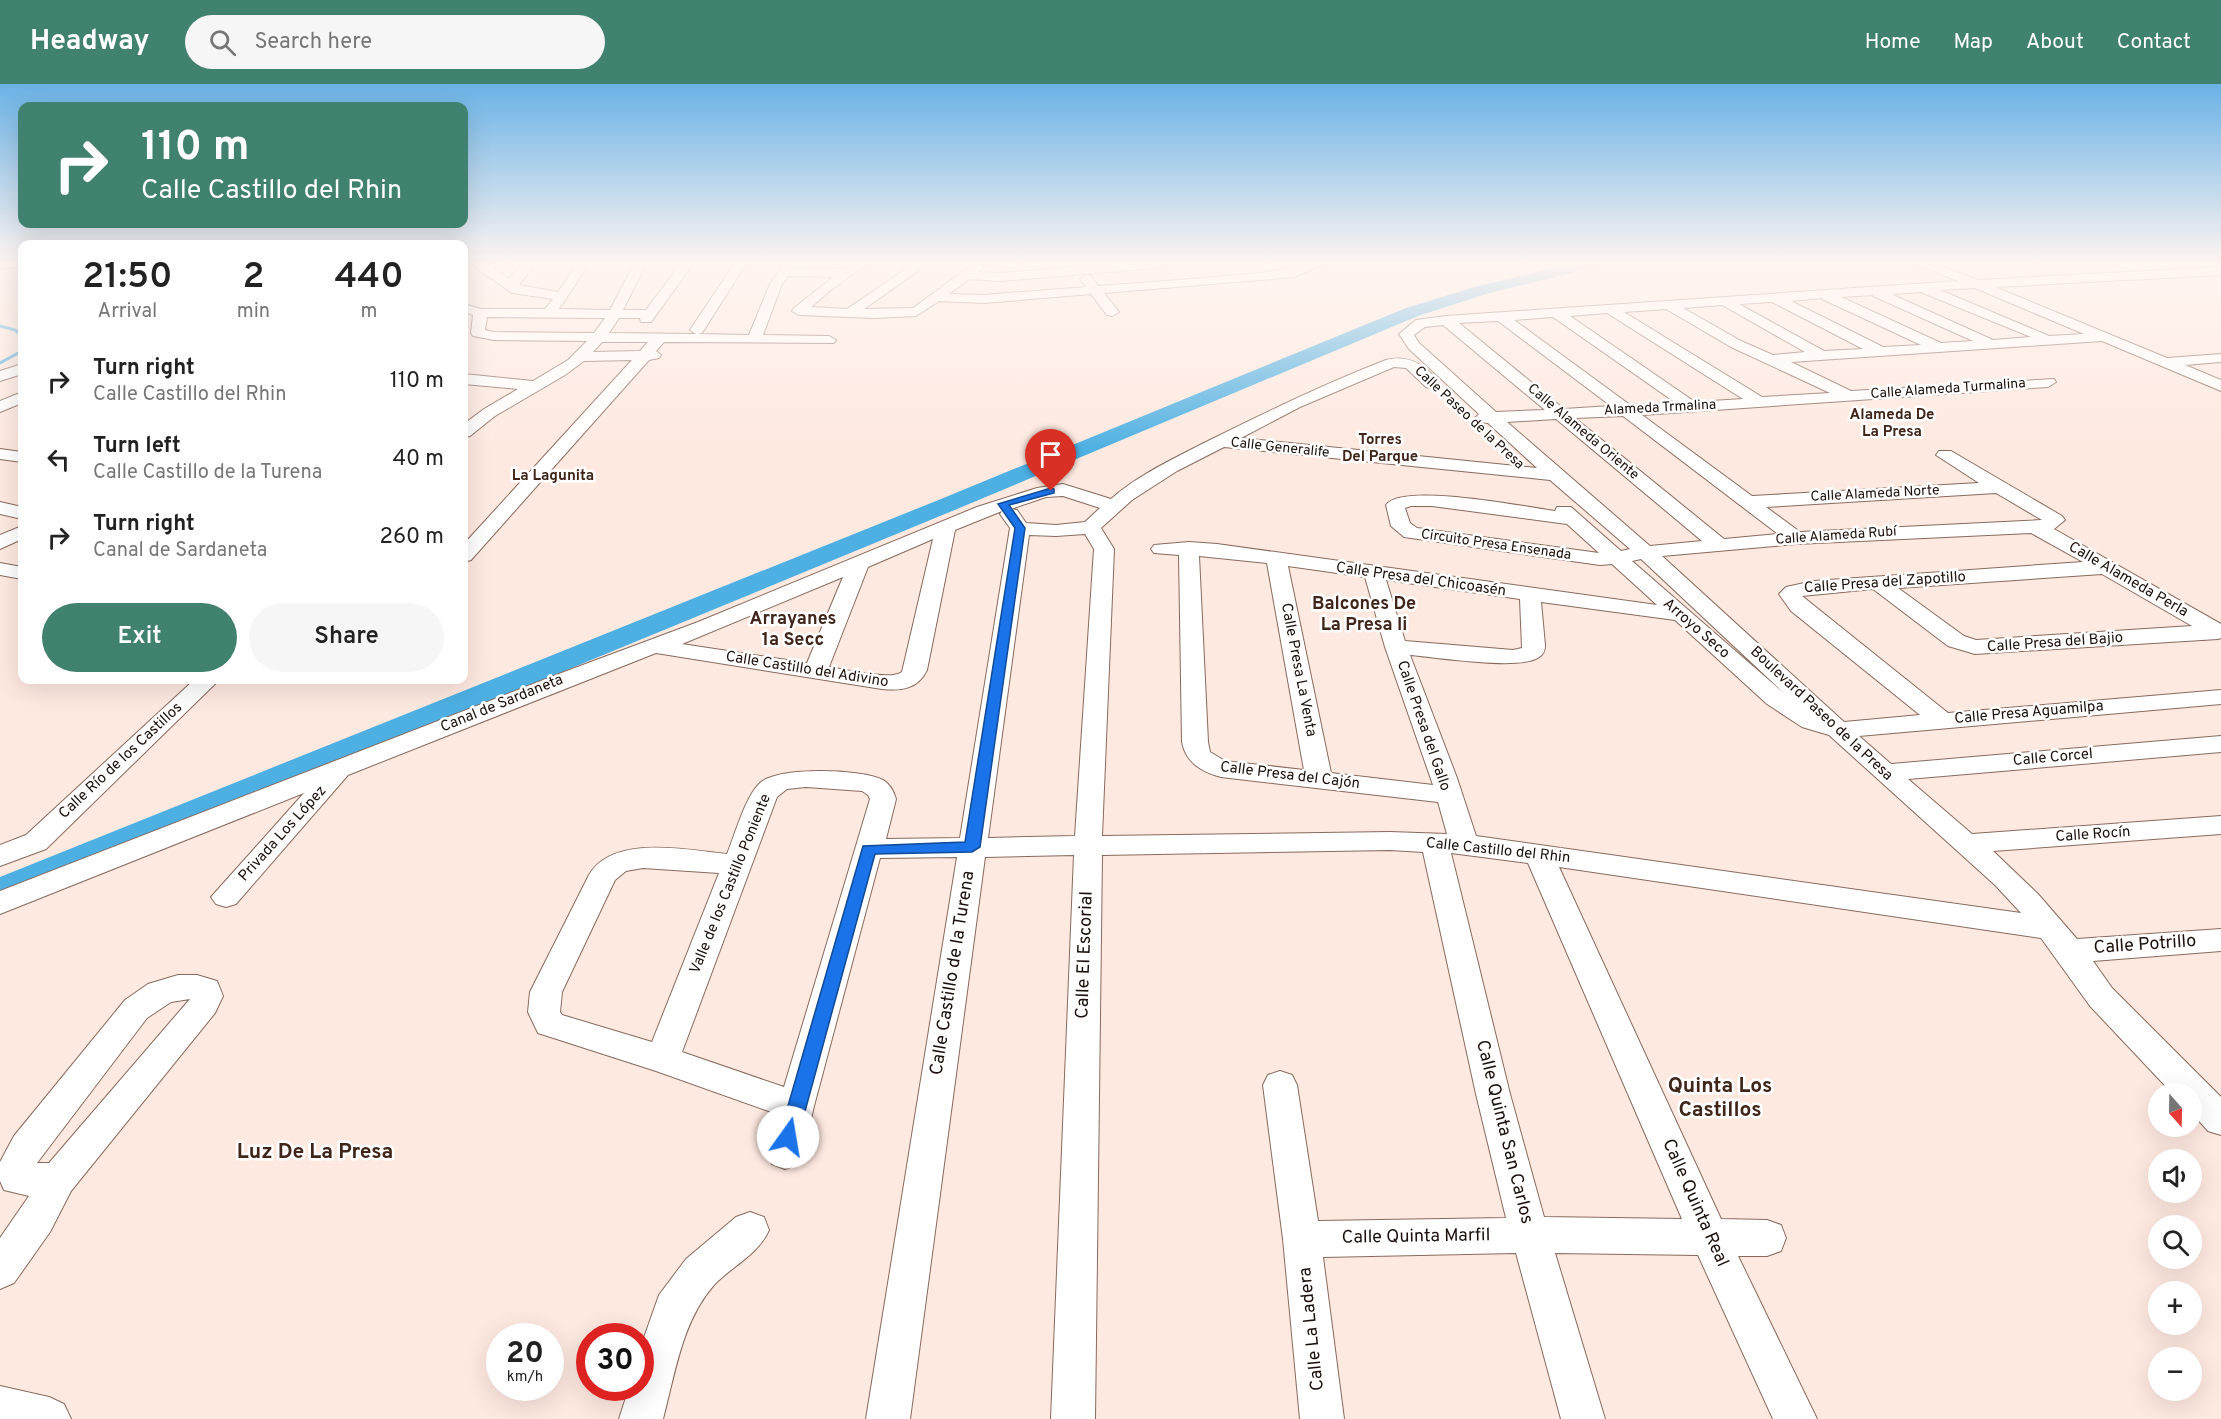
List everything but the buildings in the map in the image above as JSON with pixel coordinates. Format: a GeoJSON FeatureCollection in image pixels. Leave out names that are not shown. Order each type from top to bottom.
{"type":"FeatureCollection","features":[{"type":"Feature","properties":{"kind":"street"},"geometry":{"type":"LineString","coordinates":[[478,326],[477,330],[483,335],[596,338],[648,326]]}},
{"type":"Feature","properties":{"kind":"street"},"geometry":{"type":"LineString","coordinates":[[468,428],[488,411],[535,386],[579,357],[605,326]]}},
{"type":"Feature","properties":{"kind":"street"},"geometry":{"type":"LineString","coordinates":[[468,552],[644,355],[657,326]]}},
{"type":"Feature","properties":{"kind":"street"},"geometry":{"type":"LineString","coordinates":[[673,326],[754,339],[794,339],[827,335],[846,326]]}},
{"type":"Feature","properties":{"kind":"street"},"geometry":{"type":"LineString","coordinates":[[754,339],[759,326]]}},
{"type":"Feature","properties":{"kind":"street","name":"Boulevard Paseo de la Presa"},"geometry":{"type":"LineString","coordinates":[[1414,326],[1406,334],[1414,346],[1555,475],[1645,552],[2028,901],[2069,951],[2101,997],[2221,1120]]}},
{"type":"Feature","properties":{"kind":"street","name":"Calle Alameda Oriente"},"geometry":{"type":"LineString","coordinates":[[1454,326],[1719,545]]}},
{"type":"Feature","properties":{"kind":"street"},"geometry":{"type":"LineString","coordinates":[[1516,326],[1796,538]]}},
{"type":"Feature","properties":{"kind":"street"},"geometry":{"type":"LineString","coordinates":[[1576,326],[1692,407]]}},
{"type":"Feature","properties":{"kind":"street"},"geometry":{"type":"LineString","coordinates":[[1638,326],[1759,402]]}},
{"type":"Feature","properties":{"kind":"street"},"geometry":{"type":"LineString","coordinates":[[1705,326],[1736,344],[1773,359],[1849,396]]}},
{"type":"Feature","properties":{"kind":"street"},"geometry":{"type":"LineString","coordinates":[[1769,326],[1822,356]]}},
{"type":"Feature","properties":{"kind":"street"},"geometry":{"type":"LineString","coordinates":[[1831,326],[1879,351]]}},
{"type":"Feature","properties":{"kind":"street"},"geometry":{"type":"LineString","coordinates":[[1892,326],[1939,348]]}},
{"type":"Feature","properties":{"kind":"street"},"geometry":{"type":"LineString","coordinates":[[1952,326],[1990,344]]}},
{"type":"Feature","properties":{"kind":"street"},"geometry":{"type":"LineString","coordinates":[[2014,326],[2045,339]]}},
{"type":"Feature","properties":{"kind":"street"},"geometry":{"type":"LineString","coordinates":[[2079,326],[2221,386]]}},
{"type":"Feature","properties":{"kind":"street"},"geometry":{"type":"LineString","coordinates":[[821,357],[827,335]]}},
{"type":"Feature","properties":{"kind":"street"},"geometry":{"type":"LineString","coordinates":[[1773,359],[2098,336]]}},
{"type":"Feature","properties":{"kind":"street"},"geometry":{"type":"LineString","coordinates":[[579,357],[668,356]]}},
{"type":"Feature","properties":{"kind":"street"},"geometry":{"type":"LineString","coordinates":[[2163,363],[2221,358]]}},
{"type":"Feature","properties":{"kind":"street","name":"Calle Paseo de la Presa"},"geometry":{"type":"LineString","coordinates":[[1219,441],[1349,380],[1391,363],[1411,364],[1528,472]]}},
{"type":"Feature","properties":{"kind":"street"},"geometry":{"type":"LineString","coordinates":[[0,376],[18,370]]}},
{"type":"Feature","properties":{"kind":"street"},"geometry":{"type":"LineString","coordinates":[[468,379],[535,386]]}},
{"type":"Feature","properties":{"kind":"street","name":"Calle Alameda Turmalina"},"geometry":{"type":"LineString","coordinates":[[1849,396],[2048,382]]}},
{"type":"Feature","properties":{"kind":"street","name":"Alameda Trmalina"},"geometry":{"type":"LineString","coordinates":[[1470,418],[1692,407],[1849,396]]}},
{"type":"Feature","properties":{"kind":"street"},"geometry":{"type":"LineString","coordinates":[[0,408],[18,399]]}},
{"type":"Feature","properties":{"kind":"street"},"geometry":{"type":"LineString","coordinates":[[0,408],[18,411]]}},
{"type":"Feature","properties":{"kind":"street"},"geometry":{"type":"LineString","coordinates":[[468,408],[488,411]]}},
{"type":"Feature","properties":{"kind":"street"},"geometry":{"type":"LineString","coordinates":[[1090,527],[1141,485],[1219,441]]}},
{"type":"Feature","properties":{"kind":"street","name":"Calle Generalife"},"geometry":{"type":"LineString","coordinates":[[1219,441],[1555,475]]}},
{"type":"Feature","properties":{"kind":"street"},"geometry":{"type":"LineString","coordinates":[[1945,455],[2001,487]]}},
{"type":"Feature","properties":{"kind":"street","name":"Calle Alameda Norte"},"geometry":{"type":"LineString","coordinates":[[1750,502],[2001,487]]}},
{"type":"Feature","properties":{"kind":"street","name":"Calle Alameda Rubí"},"geometry":{"type":"LineString","coordinates":[[1616,558],[1645,552],[1796,538],[2046,526],[2055,520],[2001,487]]}},
{"type":"Feature","properties":{"kind":"street","name":"Canal de Sardaneta"},"geometry":{"type":"LineString","coordinates":[[0,903],[655,646],[946,527],[1012,516],[1051,491],[1072,491],[1115,507]]}},
{"type":"Feature","properties":{"kind":"street","name":"Circuito Presa Ensenada"},"geometry":{"type":"LineString","coordinates":[[1569,515],[1432,500],[1409,500],[1395,506],[1401,526],[1411,533],[1579,557],[1616,558]]}},
{"type":"Feature","properties":{"kind":"street"},"geometry":{"type":"LineString","coordinates":[[0,508],[18,512]]}},
{"type":"Feature","properties":{"kind":"street","name":"Arroyo Seco"},"geometry":{"type":"LineString","coordinates":[[1569,515],[1793,712],[1811,722],[1838,730]]}},
{"type":"Feature","properties":{"kind":"street","name":"Canal de Sardaneta"},"geometry":{"type":"LineString","coordinates":[[1012,516],[1049,532],[1090,527]]}},
{"type":"Feature","properties":{"kind":"street","name":"Calle Castillo de la Turena"},"geometry":{"type":"LineString","coordinates":[[888,1419],[972,847],[1012,516]]}},
{"type":"Feature","properties":{"kind":"street","name":"Calle Alameda Perla"},"geometry":{"type":"LineString","coordinates":[[2034,526],[2219,633]]}},
{"type":"Feature","properties":{"kind":"street","name":"Calle Castillo del Adivino"},"geometry":{"type":"LineString","coordinates":[[655,646],[899,683],[913,677],[946,527]]}},
{"type":"Feature","properties":{"kind":"street","name":"Calle El Escorial"},"geometry":{"type":"LineString","coordinates":[[1073,1419],[1088,845],[1104,549],[1090,527]]}},
{"type":"Feature","properties":{"kind":"street"},"geometry":{"type":"LineString","coordinates":[[0,543],[18,534]]}},
{"type":"Feature","properties":{"kind":"street","name":"Calle Presa del Cajón"},"geometry":{"type":"LineString","coordinates":[[1190,548],[1196,751],[1202,759],[1221,769],[1448,795]]}},
{"type":"Feature","properties":{"kind":"street","name":"Calle Presa del Chicoasén"},"geometry":{"type":"LineString","coordinates":[[1161,549],[1217,550],[1682,615]]}},
{"type":"Feature","properties":{"kind":"street","name":"Calle Presa La Venta"},"geometry":{"type":"LineString","coordinates":[[1276,559],[1319,780]]}},
{"type":"Feature","properties":{"kind":"street"},"geometry":{"type":"LineString","coordinates":[[816,671],[860,563]]}},
{"type":"Feature","properties":{"kind":"street","name":"Calle Presa del Zapotillo"},"geometry":{"type":"LineString","coordinates":[[1941,720],[1799,606],[1790,594],[1799,588],[2107,567]]}},
{"type":"Feature","properties":{"kind":"street"},"geometry":{"type":"LineString","coordinates":[[0,569],[18,572]]}},
{"type":"Feature","properties":{"kind":"street","name":"Calle Presa del Gallo"},"geometry":{"type":"LineString","coordinates":[[1374,573],[1396,647],[1444,778],[1448,795],[1449,844]]}},
{"type":"Feature","properties":{"kind":"street","name":"Calle Presa del Bajio"},"geometry":{"type":"LineString","coordinates":[[1878,584],[1956,641],[1975,647],[2219,633]]}},
{"type":"Feature","properties":{"kind":"street"},"geometry":{"type":"LineString","coordinates":[[1396,647],[1513,657],[1529,654],[1533,651],[1534,645],[1530,595]]}},
{"type":"Feature","properties":{"kind":"street","name":"Calle Río de los Castillos"},"geometry":{"type":"LineString","coordinates":[[0,856],[36,842],[203,684]]}},
{"type":"Feature","properties":{"kind":"street","name":"Calle Presa Aguamilpa"},"geometry":{"type":"LineString","coordinates":[[1838,730],[2221,697]]}},
{"type":"Feature","properties":{"kind":"street","name":"Calle Corcel"},"geometry":{"type":"LineString","coordinates":[[1885,773],[2221,744]]}},
{"type":"Feature","properties":{"kind":"street","name":"Privada Los López"},"geometry":{"type":"LineString","coordinates":[[226,897],[339,770]]}},
{"type":"Feature","properties":{"kind":"street","name":"Valle de los Castillo Poniente"},"geometry":{"type":"LineString","coordinates":[[662,1059],[736,865],[767,792],[777,784],[793,780],[857,782],[879,790],[883,799],[796,1106],[785,1153]]}},
{"type":"Feature","properties":{"kind":"street","name":"Calle Rocín"},"geometry":{"type":"LineString","coordinates":[[1966,844],[2221,825]]}},
{"type":"Feature","properties":{"kind":"street","name":"Calle Castillo del Rhin"},"geometry":{"type":"LineString","coordinates":[[869,849],[1390,841],[1449,844],[2050,928]]}},
{"type":"Feature","properties":{"kind":"street","name":"Calle Quinta San Carlos"},"geometry":{"type":"LineString","coordinates":[[1449,844],[1493,1094],[1530,1235],[1583,1419]]}},
{"type":"Feature","properties":{"kind":"street","name":"Calle Quinta Real"},"geometry":{"type":"LineString","coordinates":[[1539,855],[1710,1238],[1795,1419]]}},
{"type":"Feature","properties":{"kind":"street"},"geometry":{"type":"LineString","coordinates":[[736,865],[640,859],[617,863],[609,868],[603,875],[546,992],[544,1012],[550,1024],[662,1059],[796,1106]]}},
{"type":"Feature","properties":{"kind":"street","name":"Calle Potrillo"},"geometry":{"type":"LineString","coordinates":[[2069,951],[2221,940]]}},
{"type":"Feature","properties":{"kind":"street"},"geometry":{"type":"LineString","coordinates":[[0,1270],[37,1220],[58,1179],[196,1015],[207,996],[206,990],[198,986],[170,989],[154,995],[136,1009],[27,1147],[15,1169],[17,1178],[58,1179]]}},
{"type":"Feature","properties":{"kind":"street","name":"Calle La Ladera"},"geometry":{"type":"LineString","coordinates":[[1280,1085],[1302,1239],[1322,1419]]}},
{"type":"Feature","properties":{"kind":"street"},"geometry":{"type":"LineString","coordinates":[[641,1419],[673,1309],[700,1272],[750,1230]]}},
{"type":"Feature","properties":{"kind":"street","name":"Calle Quinta Marfil"},"geometry":{"type":"LineString","coordinates":[[1302,1239],[1530,1235],[1767,1238]]}},
{"type":"Feature","properties":{"kind":"street"},"geometry":{"type":"LineString","coordinates":[[0,1408],[49,1419]]}},
{"type":"Feature","properties":{"kind":"waterway"},"geometry":{"type":"LineString","coordinates":[[1,326],[18,333]]}},
{"type":"Feature","properties":{"kind":"waterway"},"geometry":{"type":"LineString","coordinates":[[0,891],[949,504],[1378,326]]}},
{"type":"Feature","properties":{"kind":"waterway"},"geometry":{"type":"LineString","coordinates":[[0,363],[18,353]]}},
{"type":"Feature","properties":{"kind":"district","name":"Alameda De La Presa"},"geometry":{"type":"Point","coordinates":[1892,424]}},
{"type":"Feature","properties":{"kind":"district","name":"Torres Del Parque"},"geometry":{"type":"Point","coordinates":[1380,448]}},
{"type":"Feature","properties":{"kind":"district","name":"La Lagunita"},"geometry":{"type":"Point","coordinates":[553,476]}},
{"type":"Feature","properties":{"kind":"district","name":"Balcones De La Presa Ii"},"geometry":{"type":"Point","coordinates":[1364,614]}},
{"type":"Feature","properties":{"kind":"district","name":"Arrayanes 1a Secc"},"geometry":{"type":"Point","coordinates":[793,629]}},
{"type":"Feature","properties":{"kind":"district","name":"Quinta Los Castillos"},"geometry":{"type":"Point","coordinates":[1720,1098]}},
{"type":"Feature","properties":{"kind":"district","name":"Luz De La Presa"},"geometry":{"type":"Point","coordinates":[315,1152]}},
{"type":"Feature","properties":{"kind":"route"},"geometry":{"type":"LineString","coordinates":[[788,1137],[869,849],[972,847],[1020,528],[1003,504],[1051,491]]}}]}
